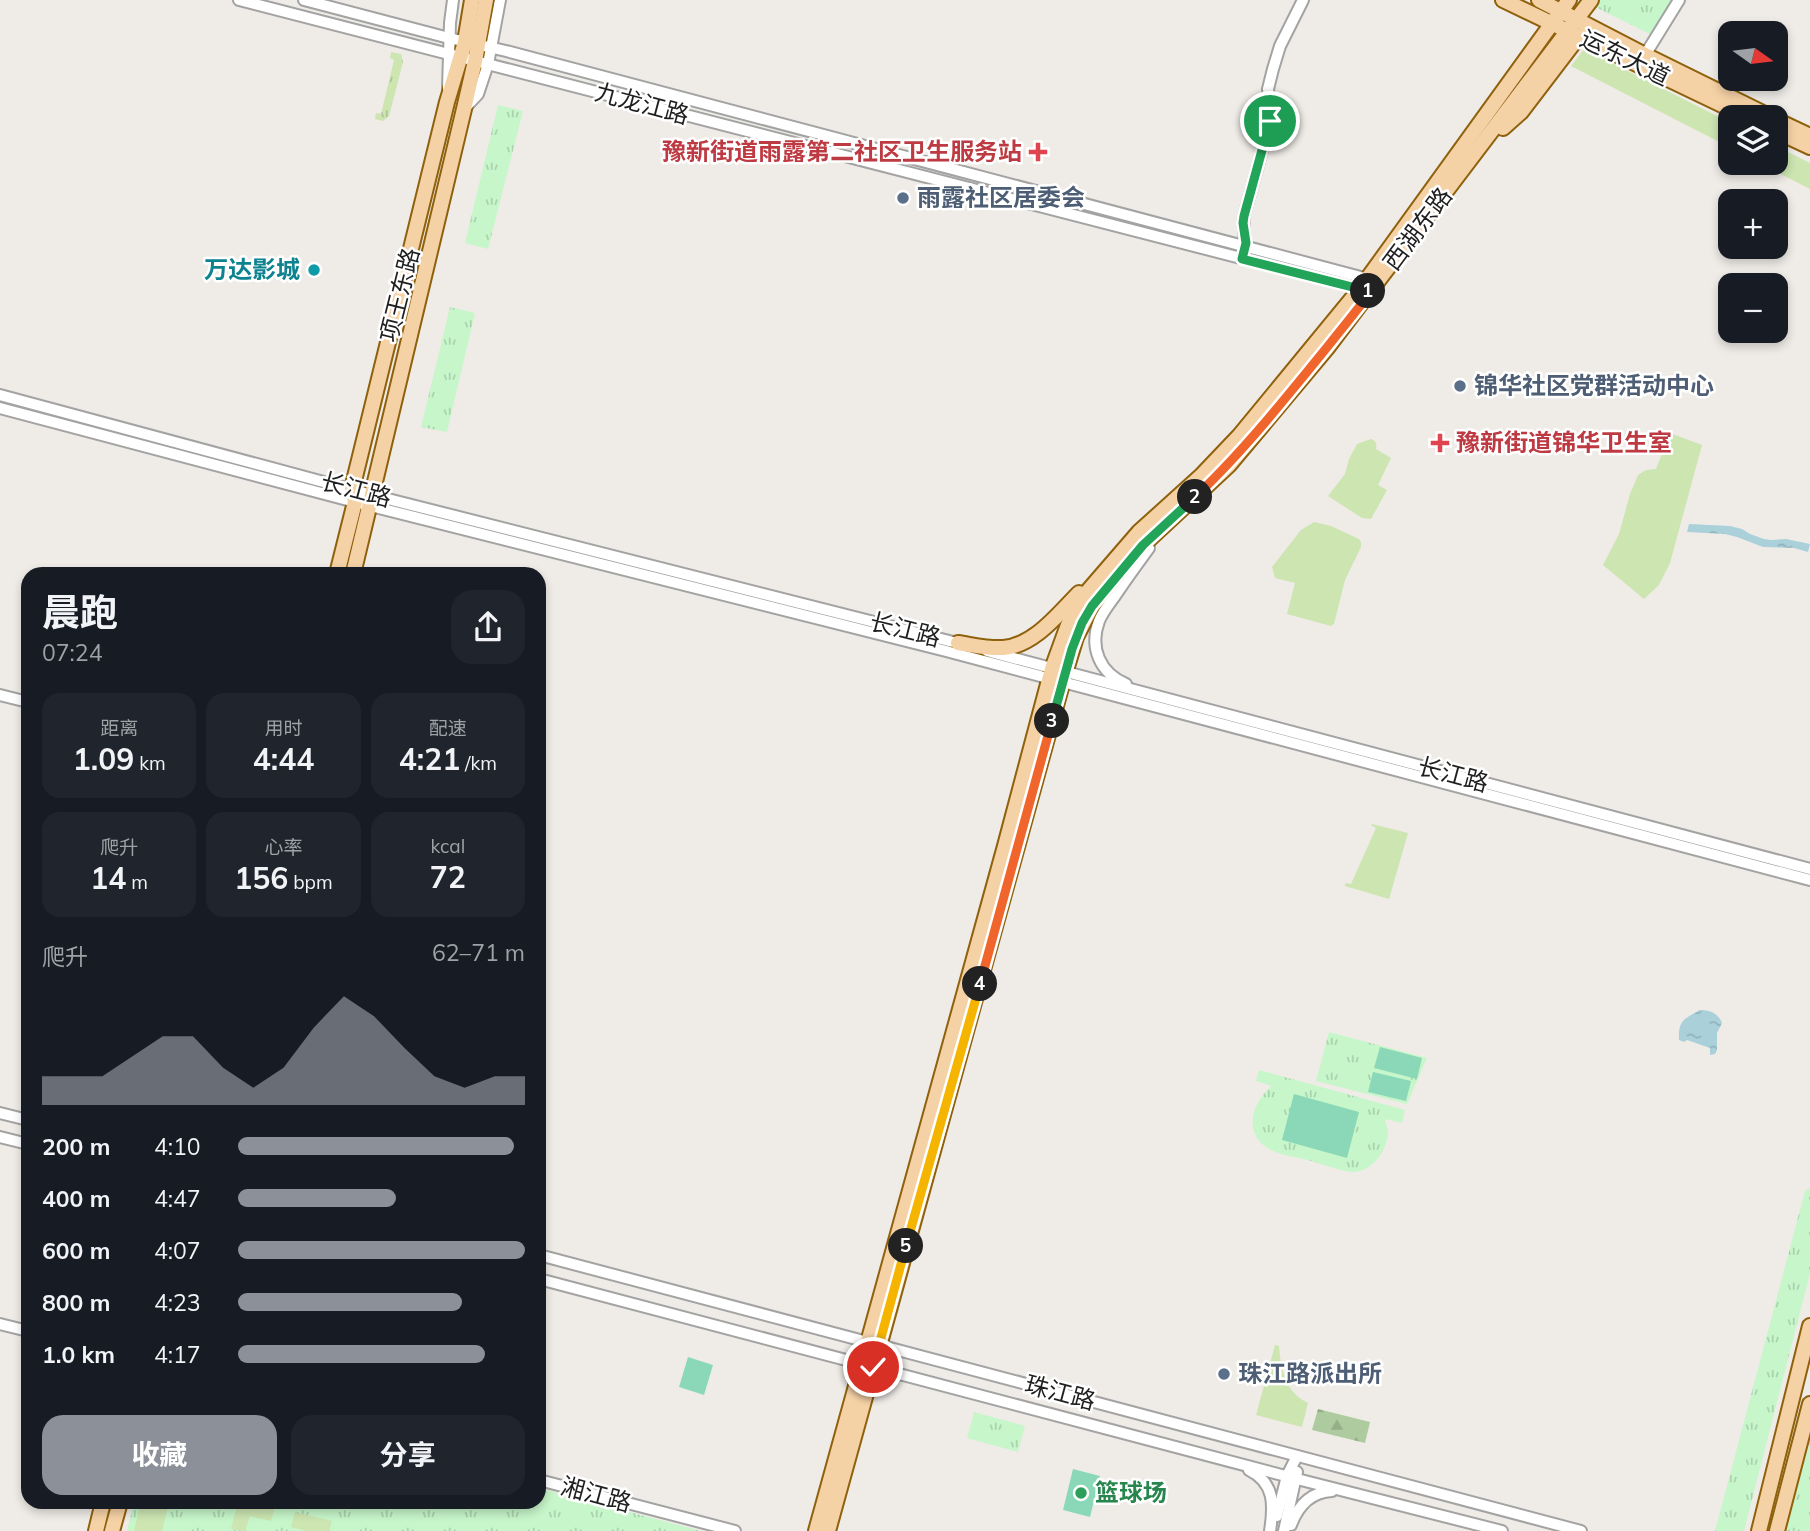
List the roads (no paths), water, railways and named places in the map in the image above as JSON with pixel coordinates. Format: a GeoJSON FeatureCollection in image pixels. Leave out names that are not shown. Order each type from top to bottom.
{"type":"FeatureCollection","features":[{"type":"Feature","properties":{"kind":"main road"},"geometry":{"type":"LineString","coordinates":[[472,0],[476,19]]}},
{"type":"Feature","properties":{"kind":"main road"},"geometry":{"type":"LineString","coordinates":[[476,19],[486,0]]}},
{"type":"Feature","properties":{"kind":"main road","name":"运东大道"},"geometry":{"type":"LineString","coordinates":[[1503,0],[1722,105]]}},
{"type":"Feature","properties":{"kind":"main road","name":"运东大道"},"geometry":{"type":"LineString","coordinates":[[1539,0],[1565,6],[1577,19],[1747,105]]}},
{"type":"Feature","properties":{"kind":"main road","name":"西湖东路"},"geometry":{"type":"LineString","coordinates":[[816,1531],[873,1344],[1057,676],[1068,625],[1077,606],[1139,533],[1202,475],[1240,435],[1369,286],[1574,33],[1577,19],[1591,0]]}},
{"type":"Feature","properties":{"kind":"main road","name":"西湖东路"},"geometry":{"type":"LineString","coordinates":[[1057,676],[1092,606],[1143,545],[1214,479],[1247,444],[1327,348],[1565,6]]}},
{"type":"Feature","properties":{"kind":"main road","name":"项王东路"},"geometry":{"type":"LineString","coordinates":[[339,567],[362,498],[464,109],[482,62],[476,19]]}},
{"type":"Feature","properties":{"kind":"main road","name":"项王东路"},"geometry":{"type":"LineString","coordinates":[[354,567],[362,498],[447,102],[454,56],[478,44]]}},
{"type":"Feature","properties":{"kind":"main road","name":"运东大道"},"geometry":{"type":"LineString","coordinates":[[1788,125],[1810,136]]}},
{"type":"Feature","properties":{"kind":"main road"},"geometry":{"type":"LineString","coordinates":[[1788,137],[1810,147]]}},
{"type":"Feature","properties":{"kind":"main road"},"geometry":{"type":"LineString","coordinates":[[958,643],[1002,648],[1026,640],[1046,626],[1139,533]]}},
{"type":"Feature","properties":{"kind":"main road"},"geometry":{"type":"LineString","coordinates":[[1759,1531],[1810,1326]]}},
{"type":"Feature","properties":{"kind":"main road","name":"西湖东路"},"geometry":{"type":"LineString","coordinates":[[828,1531],[867,1365]]}},
{"type":"Feature","properties":{"kind":"main road"},"geometry":{"type":"LineString","coordinates":[[1777,1531],[1810,1404]]}},
{"type":"Feature","properties":{"kind":"main road"},"geometry":{"type":"LineString","coordinates":[[96,1531],[101,1509]]}},
{"type":"Feature","properties":{"kind":"main road"},"geometry":{"type":"LineString","coordinates":[[112,1531],[118,1509]]}},
{"type":"Feature","properties":{"kind":"street","name":"九龙江路"},"geometry":{"type":"LineString","coordinates":[[239,0],[1242,259],[1369,286]]}},
{"type":"Feature","properties":{"kind":"street","name":"九龙江路"},"geometry":{"type":"LineString","coordinates":[[304,0],[1245,247],[1369,286]]}},
{"type":"Feature","properties":{"kind":"street"},"geometry":{"type":"LineString","coordinates":[[453,0],[449,38],[454,56]]}},
{"type":"Feature","properties":{"kind":"street"},"geometry":{"type":"LineString","coordinates":[[478,44],[500,0]]}},
{"type":"Feature","properties":{"kind":"street"},"geometry":{"type":"LineString","coordinates":[[1242,259],[1247,238],[1244,216],[1271,116],[1268,89],[1280,46],[1303,0]]}},
{"type":"Feature","properties":{"kind":"street"},"geometry":{"type":"LineString","coordinates":[[1645,55],[1679,0]]}},
{"type":"Feature","properties":{"kind":"street","name":"长江路"},"geometry":{"type":"LineString","coordinates":[[0,395],[362,498],[1057,676],[1810,880]]}},
{"type":"Feature","properties":{"kind":"street","name":"长江路"},"geometry":{"type":"LineString","coordinates":[[0,408],[958,643],[1057,676],[1164,699],[1810,869]]}},
{"type":"Feature","properties":{"kind":"street"},"geometry":{"type":"LineString","coordinates":[[1164,699],[1111,676],[1101,663],[1096,639],[1102,613],[1165,524]]}},
{"type":"Feature","properties":{"kind":"street"},"geometry":{"type":"LineString","coordinates":[[0,697],[21,701]]}},
{"type":"Feature","properties":{"kind":"street"},"geometry":{"type":"LineString","coordinates":[[0,697],[21,704]]}},
{"type":"Feature","properties":{"kind":"street"},"geometry":{"type":"LineString","coordinates":[[0,1113],[21,1118]]}},
{"type":"Feature","properties":{"kind":"street"},"geometry":{"type":"LineString","coordinates":[[0,1137],[21,1142]]}},
{"type":"Feature","properties":{"kind":"street","name":"珠江路"},"geometry":{"type":"LineString","coordinates":[[546,1257],[1581,1531]]}},
{"type":"Feature","properties":{"kind":"street","name":"珠江路"},"geometry":{"type":"LineString","coordinates":[[546,1281],[1502,1531]]}},
{"type":"Feature","properties":{"kind":"street"},"geometry":{"type":"LineString","coordinates":[[0,1324],[21,1329]]}},
{"type":"Feature","properties":{"kind":"street"},"geometry":{"type":"LineString","coordinates":[[1286,1531],[1297,1456]]}},
{"type":"Feature","properties":{"kind":"street"},"geometry":{"type":"LineString","coordinates":[[1230,1461],[1256,1473],[1267,1486],[1272,1504],[1271,1531]]}},
{"type":"Feature","properties":{"kind":"street"},"geometry":{"type":"LineString","coordinates":[[1271,1531],[1292,1477]]}},
{"type":"Feature","properties":{"kind":"street","name":"湘江路"},"geometry":{"type":"LineString","coordinates":[[546,1482],[735,1531]]}},
{"type":"Feature","properties":{"kind":"street"},"geometry":{"type":"LineString","coordinates":[[1286,1531],[1295,1513],[1308,1499],[1319,1493],[1342,1490]]}},
{"type":"Feature","properties":{"kind":"water"},"geometry":{"type":"Polygon","coordinates":[[[1689,524],[1730,526],[1764,539],[1786,539],[1810,544],[1808,552],[1794,548],[1763,547],[1725,534],[1687,532],[1689,524]]]}},
{"type":"Feature","properties":{"kind":"water"},"geometry":{"type":"Polygon","coordinates":[[[1700,1010],[1713,1013],[1722,1023],[1717,1033],[1715,1054],[1710,1055],[1710,1048],[1679,1040],[1683,1021],[1700,1010]]]}},
{"type":"Feature","properties":{"kind":"place","name":"豫新街道雨露第二社区卫生服务站"},"geometry":{"type":"Point","coordinates":[1038,152]}},
{"type":"Feature","properties":{"kind":"place","name":"雨露社区居委会"},"geometry":{"type":"Point","coordinates":[903,198]}},
{"type":"Feature","properties":{"kind":"place","name":"万达影城"},"geometry":{"type":"Point","coordinates":[314,270]}},
{"type":"Feature","properties":{"kind":"place","name":"锦华社区党群活动中心"},"geometry":{"type":"Point","coordinates":[1460,386]}},
{"type":"Feature","properties":{"kind":"place","name":"豫新街道锦华卫生室"},"geometry":{"type":"Point","coordinates":[1440,443]}},
{"type":"Feature","properties":{"kind":"place","name":"珠江路派出所"},"geometry":{"type":"Point","coordinates":[1224,1374]}},
{"type":"Feature","properties":{"kind":"place","name":"篮球场"},"geometry":{"type":"Point","coordinates":[1081,1493]}}]}
